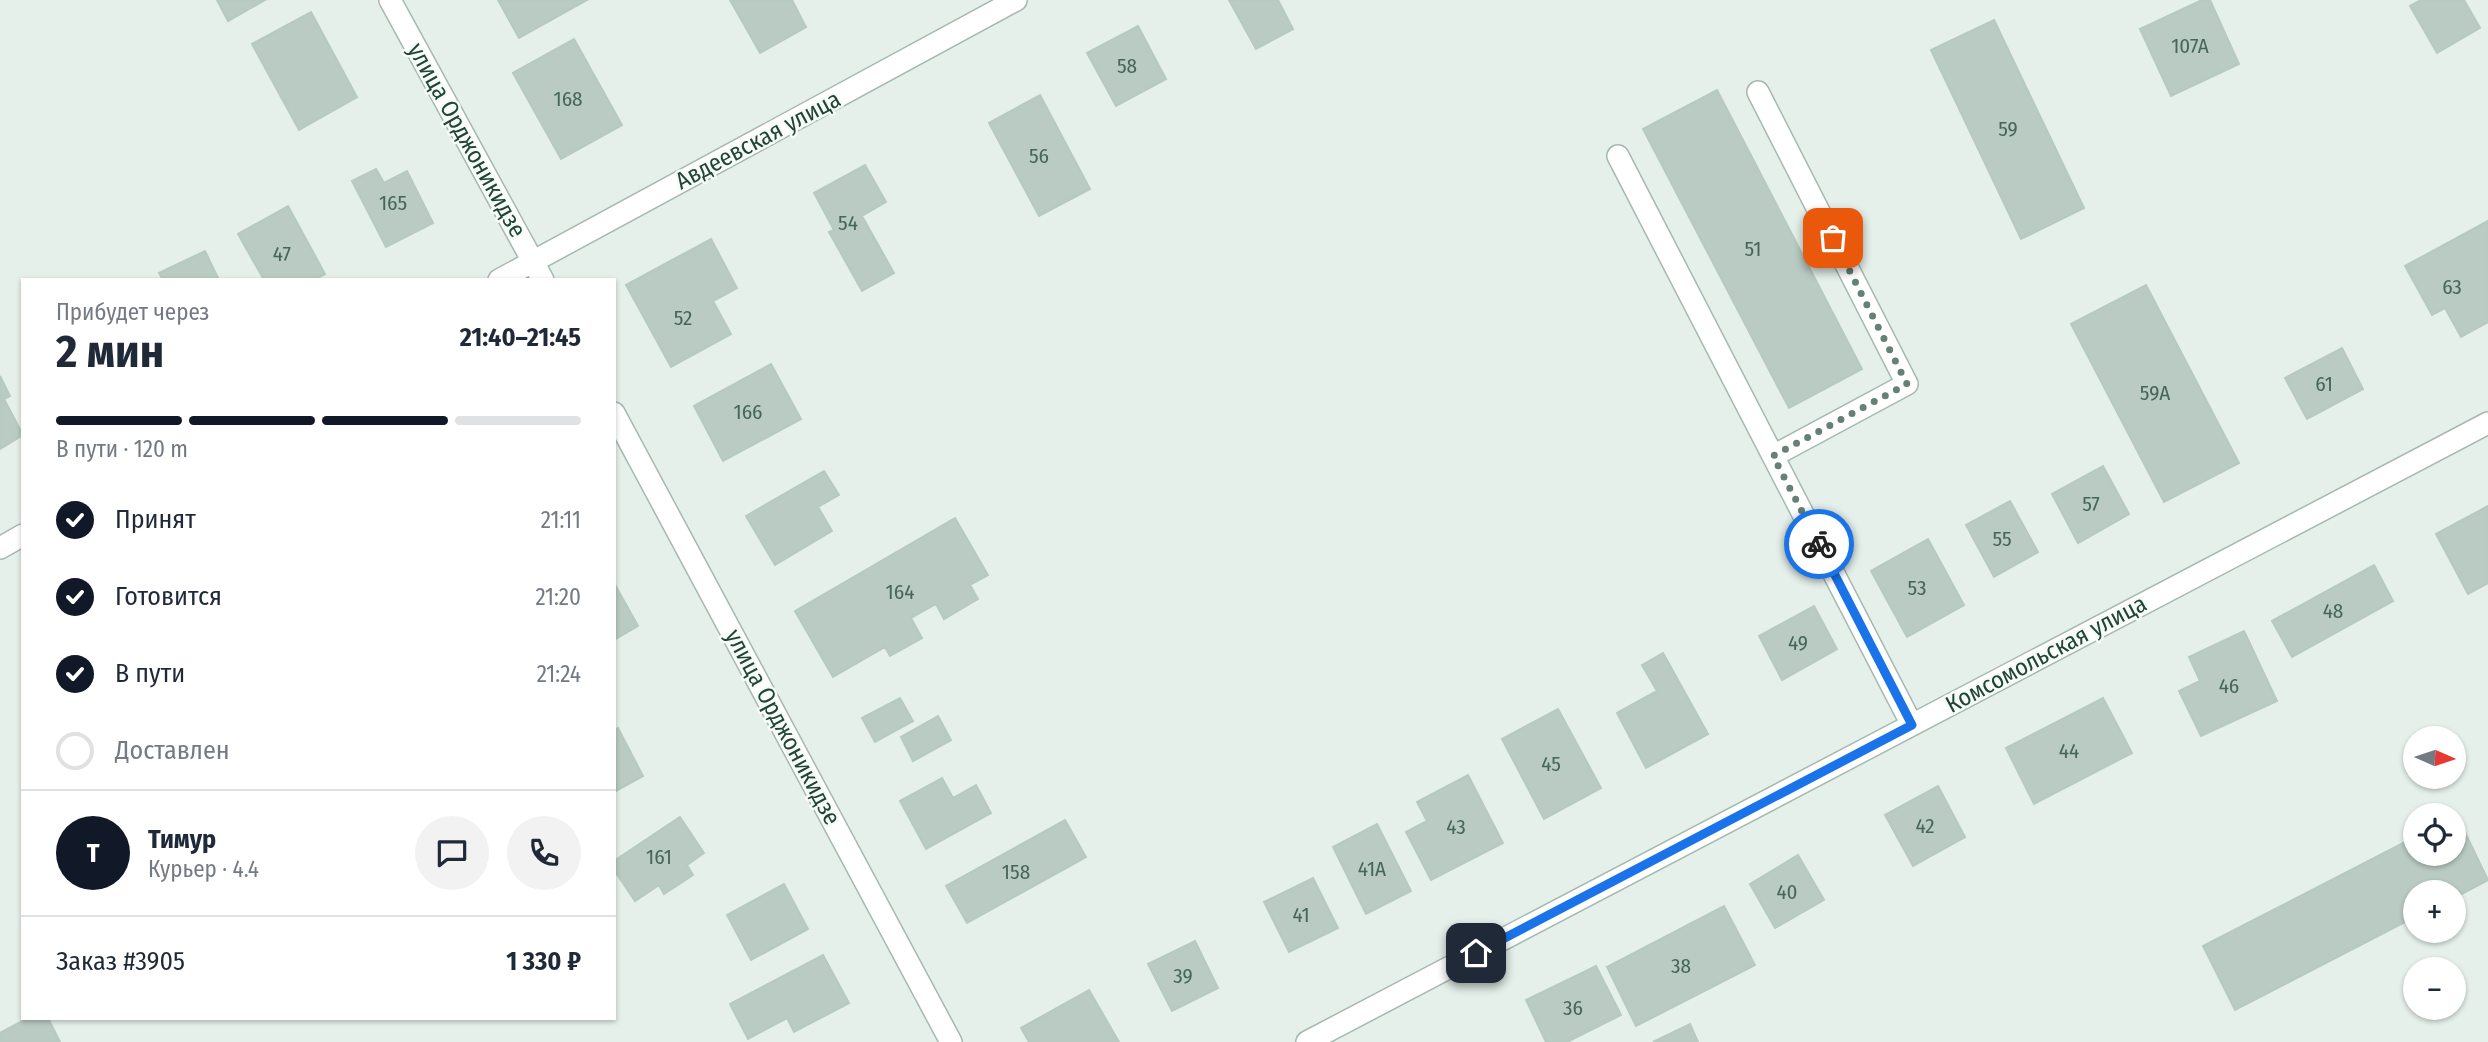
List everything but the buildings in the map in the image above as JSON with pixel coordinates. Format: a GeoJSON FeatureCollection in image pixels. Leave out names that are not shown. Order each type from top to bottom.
{"type":"FeatureCollection","features":[{"type":"Feature","properties":{"kind":"street","name":"улица Орджоникидзе"},"geometry":{"type":"LineString","coordinates":[[390,0],[538,271]]}},
{"type":"Feature","properties":{"kind":"street","name":"Авдеевская улица"},"geometry":{"type":"LineString","coordinates":[[508,278],[538,271],[1016,0]]}},
{"type":"Feature","properties":{"kind":"street"},"geometry":{"type":"LineString","coordinates":[[1758,92],[1907,384],[1773,456]]}},
{"type":"Feature","properties":{"kind":"street"},"geometry":{"type":"LineString","coordinates":[[1618,156],[1912,725]]}},
{"type":"Feature","properties":{"kind":"street","name":"улица Орджоникидзе"},"geometry":{"type":"LineString","coordinates":[[616,417],[951,1042]]}},
{"type":"Feature","properties":{"kind":"street","name":"Комсомольская улица"},"geometry":{"type":"LineString","coordinates":[[1307,1042],[2488,423]]}},
{"type":"Feature","properties":{"kind":"street"},"geometry":{"type":"LineString","coordinates":[[0,548],[21,537]]}},
{"type":"Feature","properties":{"kind":"way so far"},"geometry":{"type":"LineString","coordinates":[[1819,544],[1773,456],[1907,384],[1833,238]]}},
{"type":"Feature","properties":{"kind":"route"},"geometry":{"type":"LineString","coordinates":[[1476,953],[1912,725],[1819,544]]}}]}
